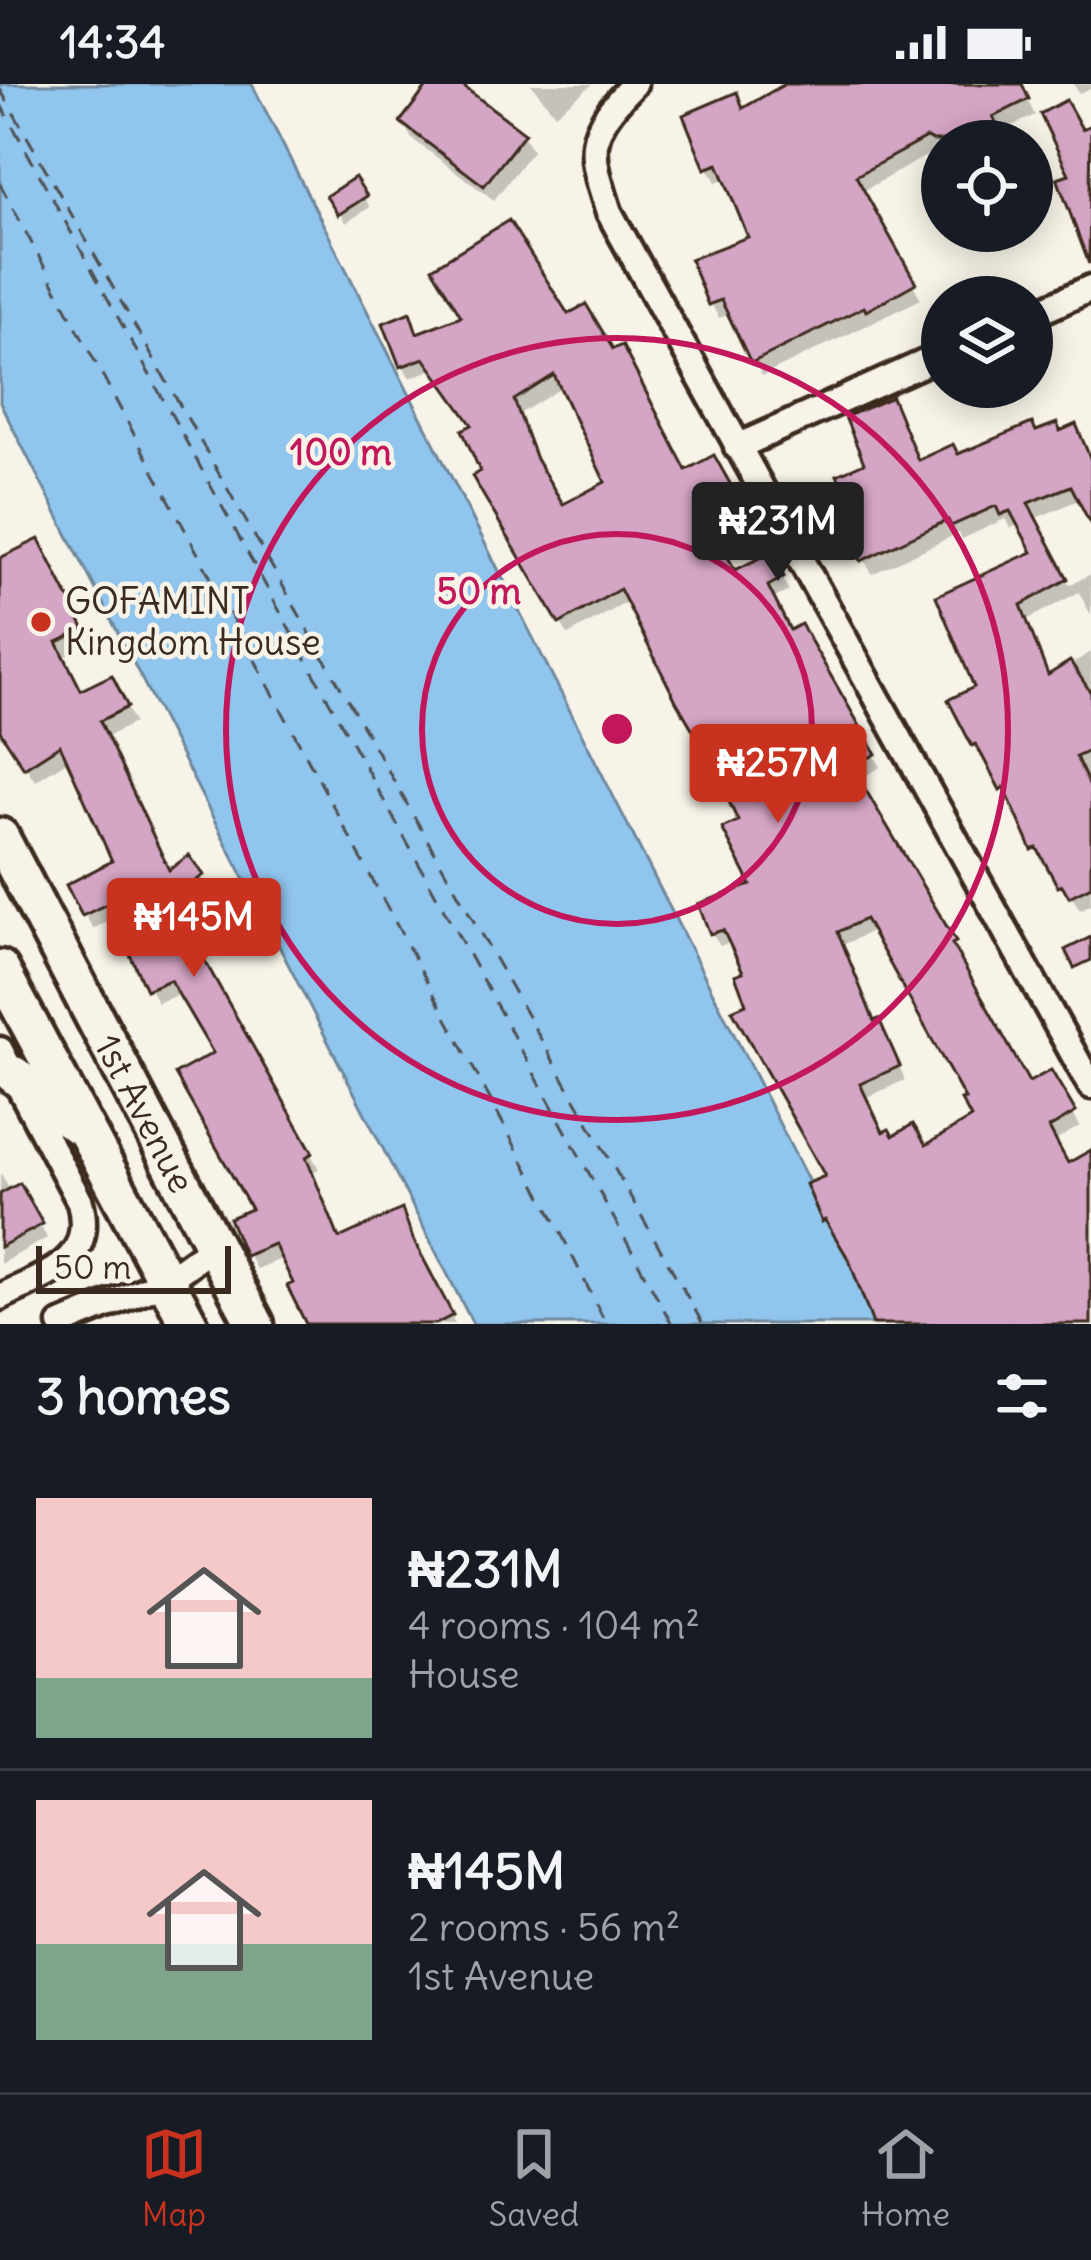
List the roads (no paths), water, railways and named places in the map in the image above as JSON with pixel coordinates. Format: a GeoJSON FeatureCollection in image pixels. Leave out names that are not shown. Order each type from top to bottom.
{"type":"FeatureCollection","features":[{"type":"Feature","properties":{"kind":"main road","name":"1st Avenue"},"geometry":{"type":"LineString","coordinates":[[0,837],[255,1324]]}},
{"type":"Feature","properties":{"kind":"main road","name":"1st Avenue"},"geometry":{"type":"LineString","coordinates":[[0,968],[189,1324]]}},
{"type":"Feature","properties":{"kind":"main road"},"geometry":{"type":"LineString","coordinates":[[7,1063],[88,1134]]}},
{"type":"Feature","properties":{"kind":"street"},"geometry":{"type":"LineString","coordinates":[[634,84],[605,114],[594,135],[592,160],[609,212],[1091,1086]]}},
{"type":"Feature","properties":{"kind":"street"},"geometry":{"type":"LineString","coordinates":[[1053,306],[1091,289]]}},
{"type":"Feature","properties":{"kind":"street"},"geometry":{"type":"LineString","coordinates":[[737,447],[921,364]]}},
{"type":"Feature","properties":{"kind":"street"},"geometry":{"type":"LineString","coordinates":[[0,1297],[70,1262],[86,1226],[80,1202],[7,1063]]}},
{"type":"Feature","properties":{"kind":"street"},"geometry":{"type":"LineString","coordinates":[[62,1324],[166,1281],[214,1246]]}},
{"type":"Feature","properties":{"kind":"water"},"geometry":{"type":"Polygon","coordinates":[[[0,84],[252,84],[881,1324],[473,1324],[0,403],[0,84]]]}},
{"type":"Feature","properties":{"kind":"place","name":"GOFAMINT Kingdom House"},"geometry":{"type":"Point","coordinates":[41,622]}}]}
